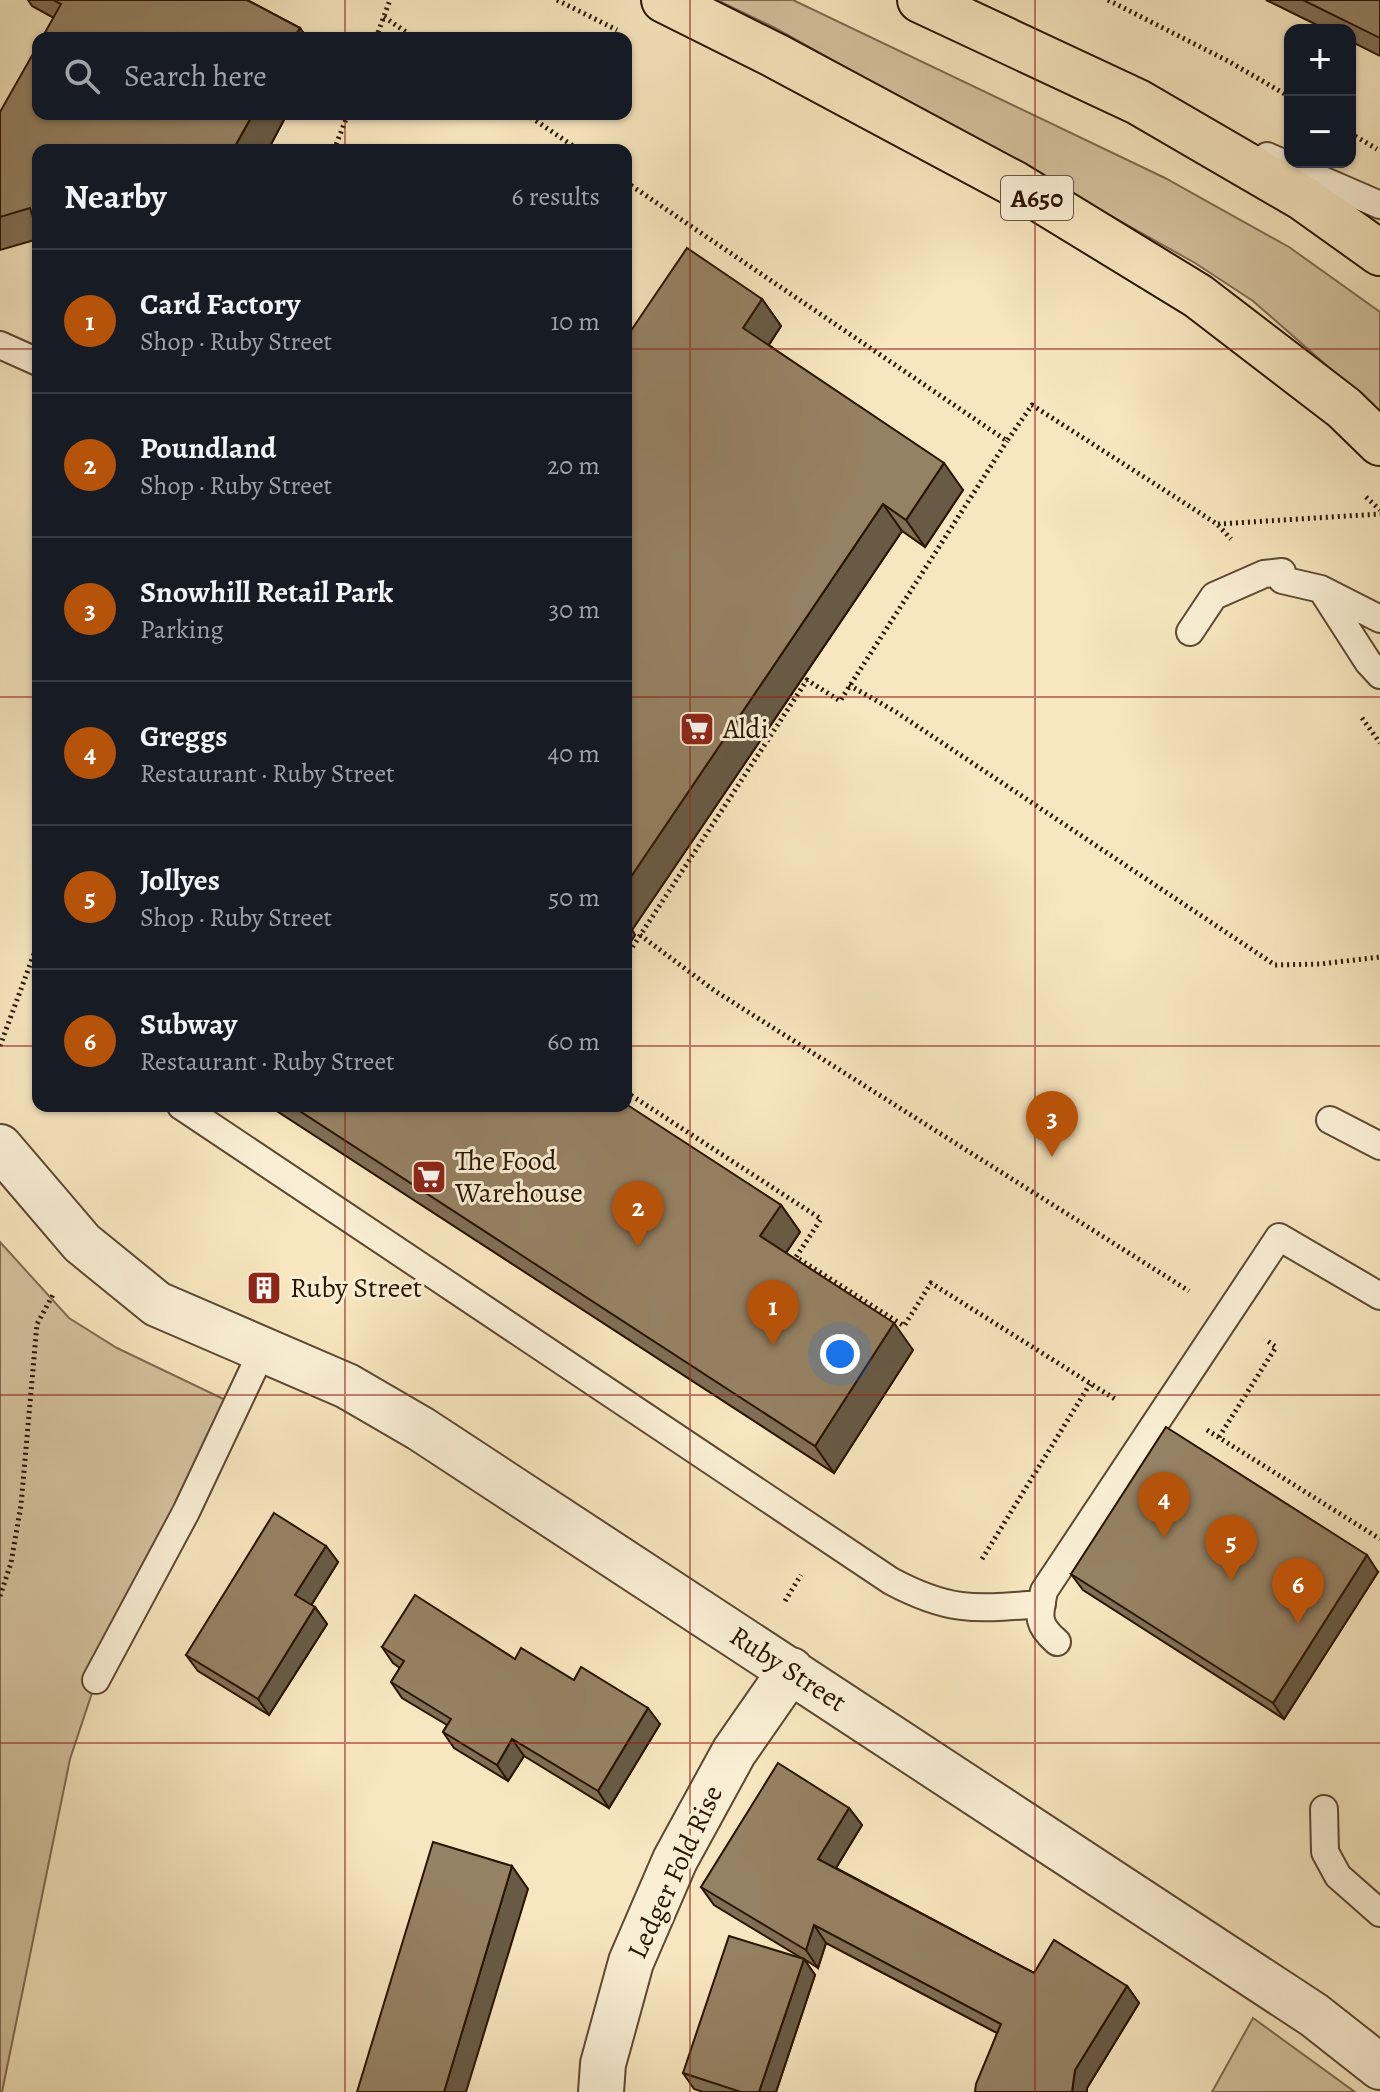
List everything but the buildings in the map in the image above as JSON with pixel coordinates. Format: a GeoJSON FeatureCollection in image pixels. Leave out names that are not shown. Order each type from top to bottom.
{"type":"FeatureCollection","features":[{"type":"Feature","properties":{"kind":"highway","name":"A650"},"geometry":{"type":"LineString","coordinates":[[664,0],[790,63],[1015,184],[1198,296],[1344,408],[1380,443]]}},
{"type":"Feature","properties":{"kind":"highway"},"geometry":{"type":"LineString","coordinates":[[920,0],[1138,102],[1303,198],[1380,253]]}},
{"type":"Feature","properties":{"kind":"street","name":"Ruby Street"},"geometry":{"type":"LineString","coordinates":[[0,1147],[82,1243],[157,1304],[347,1386],[421,1429],[1314,2015],[1380,2067]]}},
{"type":"Feature","properties":{"kind":"street","name":"Ledger Fold Rise"},"geometry":{"type":"LineString","coordinates":[[601,2092],[603,2064],[631,1962],[675,1860],[734,1752],[791,1670]]}},
{"type":"Feature","properties":{"kind":"lane"},"geometry":{"type":"LineString","coordinates":[[1138,102],[1380,205]]}},
{"type":"Feature","properties":{"kind":"lane"},"geometry":{"type":"LineString","coordinates":[[0,345],[32,359]]}},
{"type":"Feature","properties":{"kind":"lane"},"geometry":{"type":"LineString","coordinates":[[1190,632],[1214,596],[1264,574],[1282,572],[1282,580],[1321,589],[1380,619]]}},
{"type":"Feature","properties":{"kind":"lane"},"geometry":{"type":"LineString","coordinates":[[1321,589],[1368,662],[1380,675]]}},
{"type":"Feature","properties":{"kind":"lane"},"geometry":{"type":"LineString","coordinates":[[190,1112],[891,1581],[934,1602],[978,1609],[1042,1604]]}},
{"type":"Feature","properties":{"kind":"lane"},"geometry":{"type":"LineString","coordinates":[[1330,1120],[1380,1146]]}},
{"type":"Feature","properties":{"kind":"lane"},"geometry":{"type":"LineString","coordinates":[[1057,1642],[1043,1631],[1039,1613],[1044,1591],[1279,1237],[1380,1296]]}},
{"type":"Feature","properties":{"kind":"lane"},"geometry":{"type":"LineString","coordinates":[[96,1680],[186,1512],[263,1349]]}},
{"type":"Feature","properties":{"kind":"lane"},"geometry":{"type":"LineString","coordinates":[[1324,1809],[1325,1852],[1338,1876],[1380,1913]]}},
{"type":"Feature","properties":{"kind":"path"},"geometry":{"type":"LineString","coordinates":[[378,32],[390,0]]}},
{"type":"Feature","properties":{"kind":"path"},"geometry":{"type":"LineString","coordinates":[[557,0],[621,32]]}},
{"type":"Feature","properties":{"kind":"path"},"geometry":{"type":"LineString","coordinates":[[1108,0],[1288,96]]}},
{"type":"Feature","properties":{"kind":"path"},"geometry":{"type":"LineString","coordinates":[[384,17],[406,32]]}},
{"type":"Feature","properties":{"kind":"path"},"geometry":{"type":"LineString","coordinates":[[336,144],[346,120]]}},
{"type":"Feature","properties":{"kind":"path"},"geometry":{"type":"LineString","coordinates":[[535,120],[570,144]]}},
{"type":"Feature","properties":{"kind":"path"},"geometry":{"type":"LineString","coordinates":[[1356,137],[1380,151]]}},
{"type":"Feature","properties":{"kind":"path"},"geometry":{"type":"LineString","coordinates":[[632,186],[1007,441]]}},
{"type":"Feature","properties":{"kind":"path"},"geometry":{"type":"LineString","coordinates":[[632,948],[807,680],[840,701],[1032,405],[1217,524],[1264,574]]}},
{"type":"Feature","properties":{"kind":"path"},"geometry":{"type":"LineString","coordinates":[[1359,490],[1380,512]]}},
{"type":"Feature","properties":{"kind":"path"},"geometry":{"type":"LineString","coordinates":[[1217,524],[1380,512]]}},
{"type":"Feature","properties":{"kind":"path"},"geometry":{"type":"LineString","coordinates":[[849,685],[909,721],[1275,965],[1320,964],[1380,957]]}},
{"type":"Feature","properties":{"kind":"path"},"geometry":{"type":"LineString","coordinates":[[640,935],[715,991],[1276,1347],[1219,1437]]}},
{"type":"Feature","properties":{"kind":"path"},"geometry":{"type":"LineString","coordinates":[[0,1046],[32,959]]}},
{"type":"Feature","properties":{"kind":"path"},"geometry":{"type":"LineString","coordinates":[[632,1096],[821,1219],[796,1257],[904,1326],[931,1283],[1161,1429],[1174,1409],[1380,1539]]}},
{"type":"Feature","properties":{"kind":"path"},"geometry":{"type":"LineString","coordinates":[[0,1596],[11,1563],[21,1505],[37,1324],[82,1243]]}},
{"type":"Feature","properties":{"kind":"path"},"geometry":{"type":"LineString","coordinates":[[979,1563],[1090,1383]]}},
{"type":"Feature","properties":{"kind":"path"},"geometry":{"type":"LineString","coordinates":[[782,1605],[826,1537]]}},
{"type":"Feature","properties":{"kind":"shaded area"},"geometry":{"type":"Polygon","coordinates":[[[717,0],[793,0],[1165,178],[1289,247],[1380,312],[1380,412],[1253,301],[1195,263],[775,28],[717,0]]]}},
{"type":"Feature","properties":{"kind":"shaded area"},"geometry":{"type":"Polygon","coordinates":[[[0,1242],[69,1318],[117,1348],[236,1405],[96,1681],[70,1759],[2,2092],[0,2092],[0,1242]]]}},
{"type":"Feature","properties":{"kind":"shaded area"},"geometry":{"type":"Polygon","coordinates":[[[1253,2018],[1355,2092],[1212,2092],[1253,2018]]]}},
{"type":"Feature","properties":{"kind":"place","name":"Aldi"},"geometry":{"type":"Point","coordinates":[697,729]}},
{"type":"Feature","properties":{"kind":"place","name":"Snowhill Retail Park"},"geometry":{"type":"Point","coordinates":[1052,1157]}},
{"type":"Feature","properties":{"kind":"place","name":"The Food Warehouse"},"geometry":{"type":"Point","coordinates":[429,1177]}},
{"type":"Feature","properties":{"kind":"place","name":"Poundland"},"geometry":{"type":"Point","coordinates":[638,1247]}},
{"type":"Feature","properties":{"kind":"place","name":"Ruby Street"},"geometry":{"type":"Point","coordinates":[264,1288]}},
{"type":"Feature","properties":{"kind":"place","name":"Card Factory"},"geometry":{"type":"Point","coordinates":[773,1346]}},
{"type":"Feature","properties":{"kind":"place","name":"Greggs"},"geometry":{"type":"Point","coordinates":[1164,1538]}},
{"type":"Feature","properties":{"kind":"place","name":"Jollyes"},"geometry":{"type":"Point","coordinates":[1231,1581]}},
{"type":"Feature","properties":{"kind":"place","name":"Subway"},"geometry":{"type":"Point","coordinates":[1298,1624]}}]}
